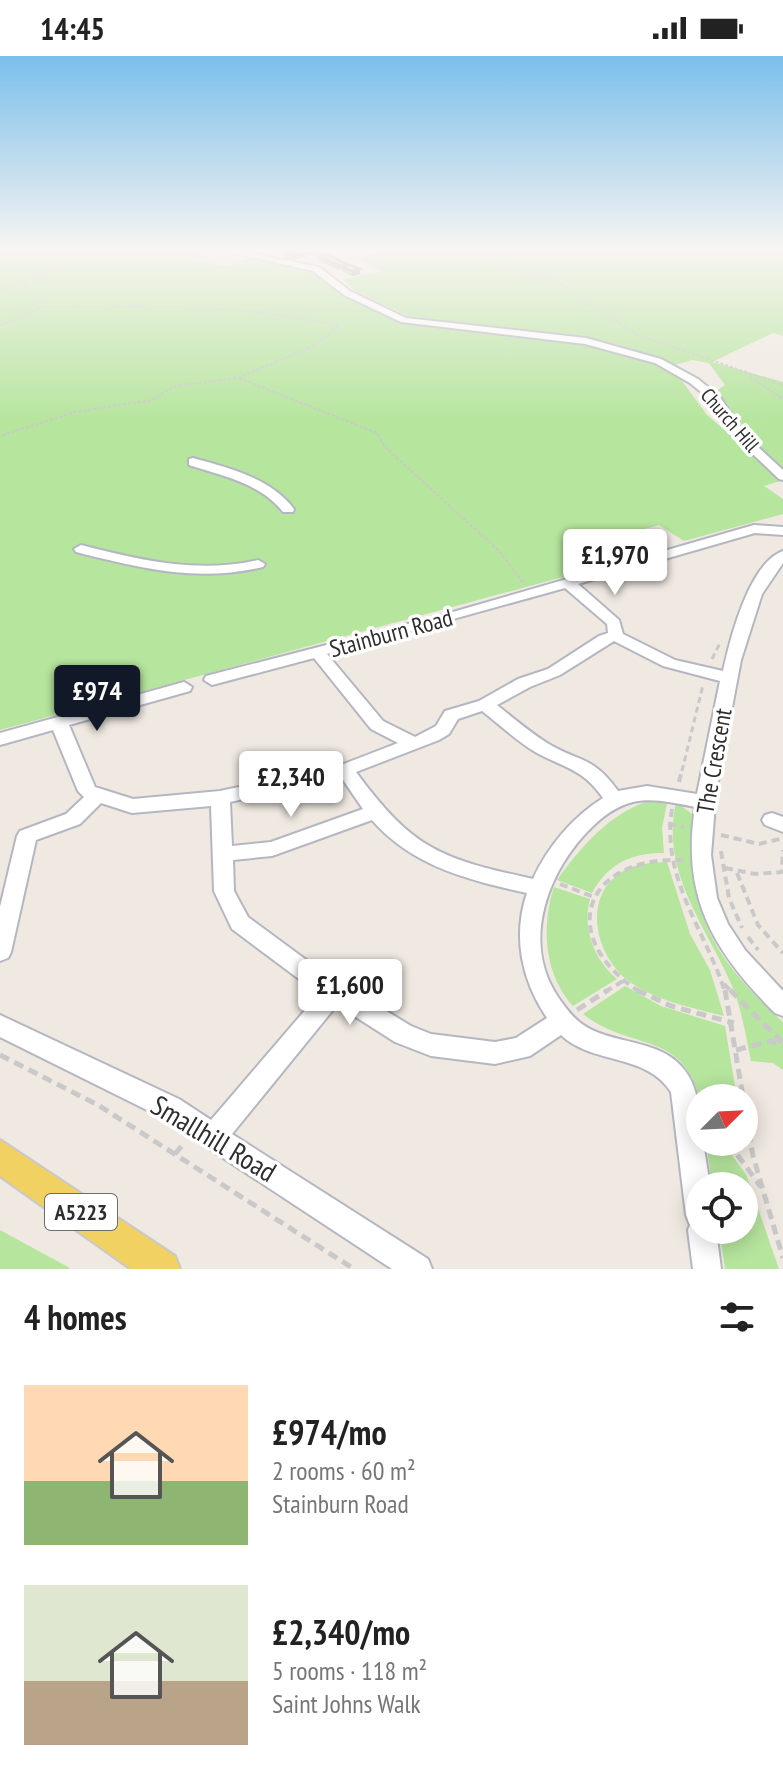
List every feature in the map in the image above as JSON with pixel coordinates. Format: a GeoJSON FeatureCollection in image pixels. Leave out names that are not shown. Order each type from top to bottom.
{"type":"FeatureCollection","features":[{"type":"Feature","properties":{"kind":"main road","name":"A5223"},"geometry":{"type":"LineString","coordinates":[[0,1156],[162,1269]]}},
{"type":"Feature","properties":{"kind":"street","name":"Church Hill"},"geometry":{"type":"LineString","coordinates":[[378,308],[404,320],[586,341],[658,361],[694,381],[716,399],[741,437],[783,476]]}},
{"type":"Feature","properties":{"kind":"street"},"geometry":{"type":"LineString","coordinates":[[193,462],[262,488],[282,500],[288,509]]}},
{"type":"Feature","properties":{"kind":"street","name":"Stainburn Road"},"geometry":{"type":"LineString","coordinates":[[212,680],[530,594],[754,529],[783,531]]}},
{"type":"Feature","properties":{"kind":"street"},"geometry":{"type":"LineString","coordinates":[[81,549],[152,566],[194,570],[227,572],[258,564]]}},
{"type":"Feature","properties":{"kind":"street","name":"The Crescent"},"geometry":{"type":"LineString","coordinates":[[783,555],[756,591],[738,639],[704,802],[707,896],[720,932],[751,973],[783,1006]]}},
{"type":"Feature","properties":{"kind":"street"},"geometry":{"type":"LineString","coordinates":[[568,583],[614,623],[616,636]]}},
{"type":"Feature","properties":{"kind":"street"},"geometry":{"type":"LineString","coordinates":[[59,723],[79,779],[96,796],[132,806],[220,798],[345,770],[443,730],[451,715],[485,705],[524,683],[554,672],[604,639],[616,636],[669,663],[729,678]]}},
{"type":"Feature","properties":{"kind":"street"},"geometry":{"type":"LineString","coordinates":[[317,652],[377,725],[411,742]]}},
{"type":"Feature","properties":{"kind":"street"},"geometry":{"type":"LineString","coordinates":[[0,739],[184,687]]}},
{"type":"Feature","properties":{"kind":"street"},"geometry":{"type":"LineString","coordinates":[[485,705],[542,748],[583,766],[598,777],[614,800]]}},
{"type":"Feature","properties":{"kind":"street"},"geometry":{"type":"LineString","coordinates":[[345,770],[375,812],[407,843],[483,875],[548,886]]}},
{"type":"Feature","properties":{"kind":"street"},"geometry":{"type":"LineString","coordinates":[[694,1172],[683,1089],[676,1075],[650,1058],[586,1040],[569,1016],[540,989],[530,961],[528,935],[566,841],[614,800],[641,793],[704,802]]}},
{"type":"Feature","properties":{"kind":"street"},"geometry":{"type":"LineString","coordinates":[[0,952],[27,836],[73,819],[96,796]]}},
{"type":"Feature","properties":{"kind":"street"},"geometry":{"type":"LineString","coordinates":[[220,798],[224,891],[240,923],[335,991],[403,1034],[431,1045],[465,1052],[495,1053],[521,1048],[569,1016]]}},
{"type":"Feature","properties":{"kind":"street"},"geometry":{"type":"LineString","coordinates":[[223,854],[272,849],[375,812]]}},
{"type":"Feature","properties":{"kind":"street"},"geometry":{"type":"LineString","coordinates":[[214,1136],[335,991]]}},
{"type":"Feature","properties":{"kind":"street","name":"Smallhill Road"},"geometry":{"type":"LineString","coordinates":[[0,1025],[170,1108],[418,1269]]}},
{"type":"Feature","properties":{"kind":"street"},"geometry":{"type":"LineString","coordinates":[[704,1244],[707,1269]]}},
{"type":"Feature","properties":{"kind":"path"},"geometry":{"type":"LineString","coordinates":[[0,325],[43,308]]}},
{"type":"Feature","properties":{"kind":"path"},"geometry":{"type":"LineString","coordinates":[[0,436],[75,412],[152,400],[175,386],[238,378],[314,346],[339,326],[292,315],[203,308]]}},
{"type":"Feature","properties":{"kind":"path"},"geometry":{"type":"LineString","coordinates":[[597,308],[636,334],[783,385]]}},
{"type":"Feature","properties":{"kind":"path"},"geometry":{"type":"LineString","coordinates":[[746,374],[783,399]]}},
{"type":"Feature","properties":{"kind":"path"},"geometry":{"type":"LineString","coordinates":[[238,378],[377,433],[385,447],[499,551],[530,594]]}},
{"type":"Feature","properties":{"kind":"path"},"geometry":{"type":"LineString","coordinates":[[738,639],[720,641],[706,672],[668,824],[672,858],[695,929],[721,981],[734,1023],[736,1050],[762,1188],[783,1258]]}},
{"type":"Feature","properties":{"kind":"path"},"geometry":{"type":"LineString","coordinates":[[717,833],[759,844],[783,839]]}},
{"type":"Feature","properties":{"kind":"path"},"geometry":{"type":"LineString","coordinates":[[725,868],[737,873],[782,872],[783,850]]}},
{"type":"Feature","properties":{"kind":"path"},"geometry":{"type":"LineString","coordinates":[[672,858],[625,864],[612,872],[594,897],[591,930],[601,956],[623,981],[667,1004],[734,1023]]}},
{"type":"Feature","properties":{"kind":"path"},"geometry":{"type":"LineString","coordinates":[[737,873],[758,925],[783,953]]}},
{"type":"Feature","properties":{"kind":"path"},"geometry":{"type":"LineString","coordinates":[[548,886],[594,897]]}},
{"type":"Feature","properties":{"kind":"path"},"geometry":{"type":"LineString","coordinates":[[569,1016],[623,981]]}},
{"type":"Feature","properties":{"kind":"path"},"geometry":{"type":"LineString","coordinates":[[721,981],[783,1045]]}},
{"type":"Feature","properties":{"kind":"path"},"geometry":{"type":"LineString","coordinates":[[736,1050],[771,1041],[783,1045]]}},
{"type":"Feature","properties":{"kind":"path"},"geometry":{"type":"LineString","coordinates":[[0,1055],[98,1105],[354,1269]]}},
{"type":"Feature","properties":{"kind":"path"},"geometry":{"type":"LineString","coordinates":[[738,1156],[762,1188]]}},
{"type":"Feature","properties":{"kind":"green space"},"geometry":{"type":"Polygon","coordinates":[[[0,308],[376,308],[395,319],[413,324],[577,343],[647,361],[677,374],[707,415],[783,480],[764,486],[783,499],[783,514],[684,541],[659,525],[584,545],[607,565],[0,730],[0,308]]]}},
{"type":"Feature","properties":{"kind":"green space"},"geometry":{"type":"Polygon","coordinates":[[[390,308],[783,308],[783,336],[773,333],[712,362],[783,382],[783,469],[769,459],[715,392],[725,385],[709,363],[692,360],[675,365],[616,344],[408,316],[390,308]]]}},
{"type":"Feature","properties":{"kind":"green space"},"geometry":{"type":"Polygon","coordinates":[[[654,799],[667,803],[662,828],[664,853],[631,858],[613,867],[592,893],[557,880],[599,831],[624,812],[654,799]]]}},
{"type":"Feature","properties":{"kind":"green space"},"geometry":{"type":"Polygon","coordinates":[[[676,802],[692,814],[693,878],[699,906],[709,930],[738,976],[783,1022],[783,1070],[773,1063],[751,1061],[733,988],[680,876],[674,853],[676,802]]]}},
{"type":"Feature","properties":{"kind":"green space"},"geometry":{"type":"Polygon","coordinates":[[[667,862],[690,934],[710,970],[724,1016],[673,1002],[636,986],[616,968],[601,941],[597,911],[608,884],[631,867],[667,862]]]}},
{"type":"Feature","properties":{"kind":"green space"},"geometry":{"type":"Polygon","coordinates":[[[554,887],[590,899],[588,921],[592,943],[602,963],[617,979],[573,1006],[556,980],[548,950],[547,918],[554,887]]]}},
{"type":"Feature","properties":{"kind":"green space"},"geometry":{"type":"Polygon","coordinates":[[[625,986],[661,1006],[725,1026],[735,1084],[694,1084],[680,1062],[667,1051],[601,1026],[583,1014],[625,986]]]}},
{"type":"Feature","properties":{"kind":"green space"},"geometry":{"type":"Polygon","coordinates":[[[708,1156],[732,1156],[744,1172],[710,1172],[708,1156]]]}},
{"type":"Feature","properties":{"kind":"green space"},"geometry":{"type":"Polygon","coordinates":[[[758,1209],[779,1269],[725,1269],[721,1244],[758,1244],[758,1209]]]}},
{"type":"Feature","properties":{"kind":"green space"},"geometry":{"type":"Polygon","coordinates":[[[0,1230],[68,1267],[70,1269],[0,1269],[0,1230]]]}}]}
